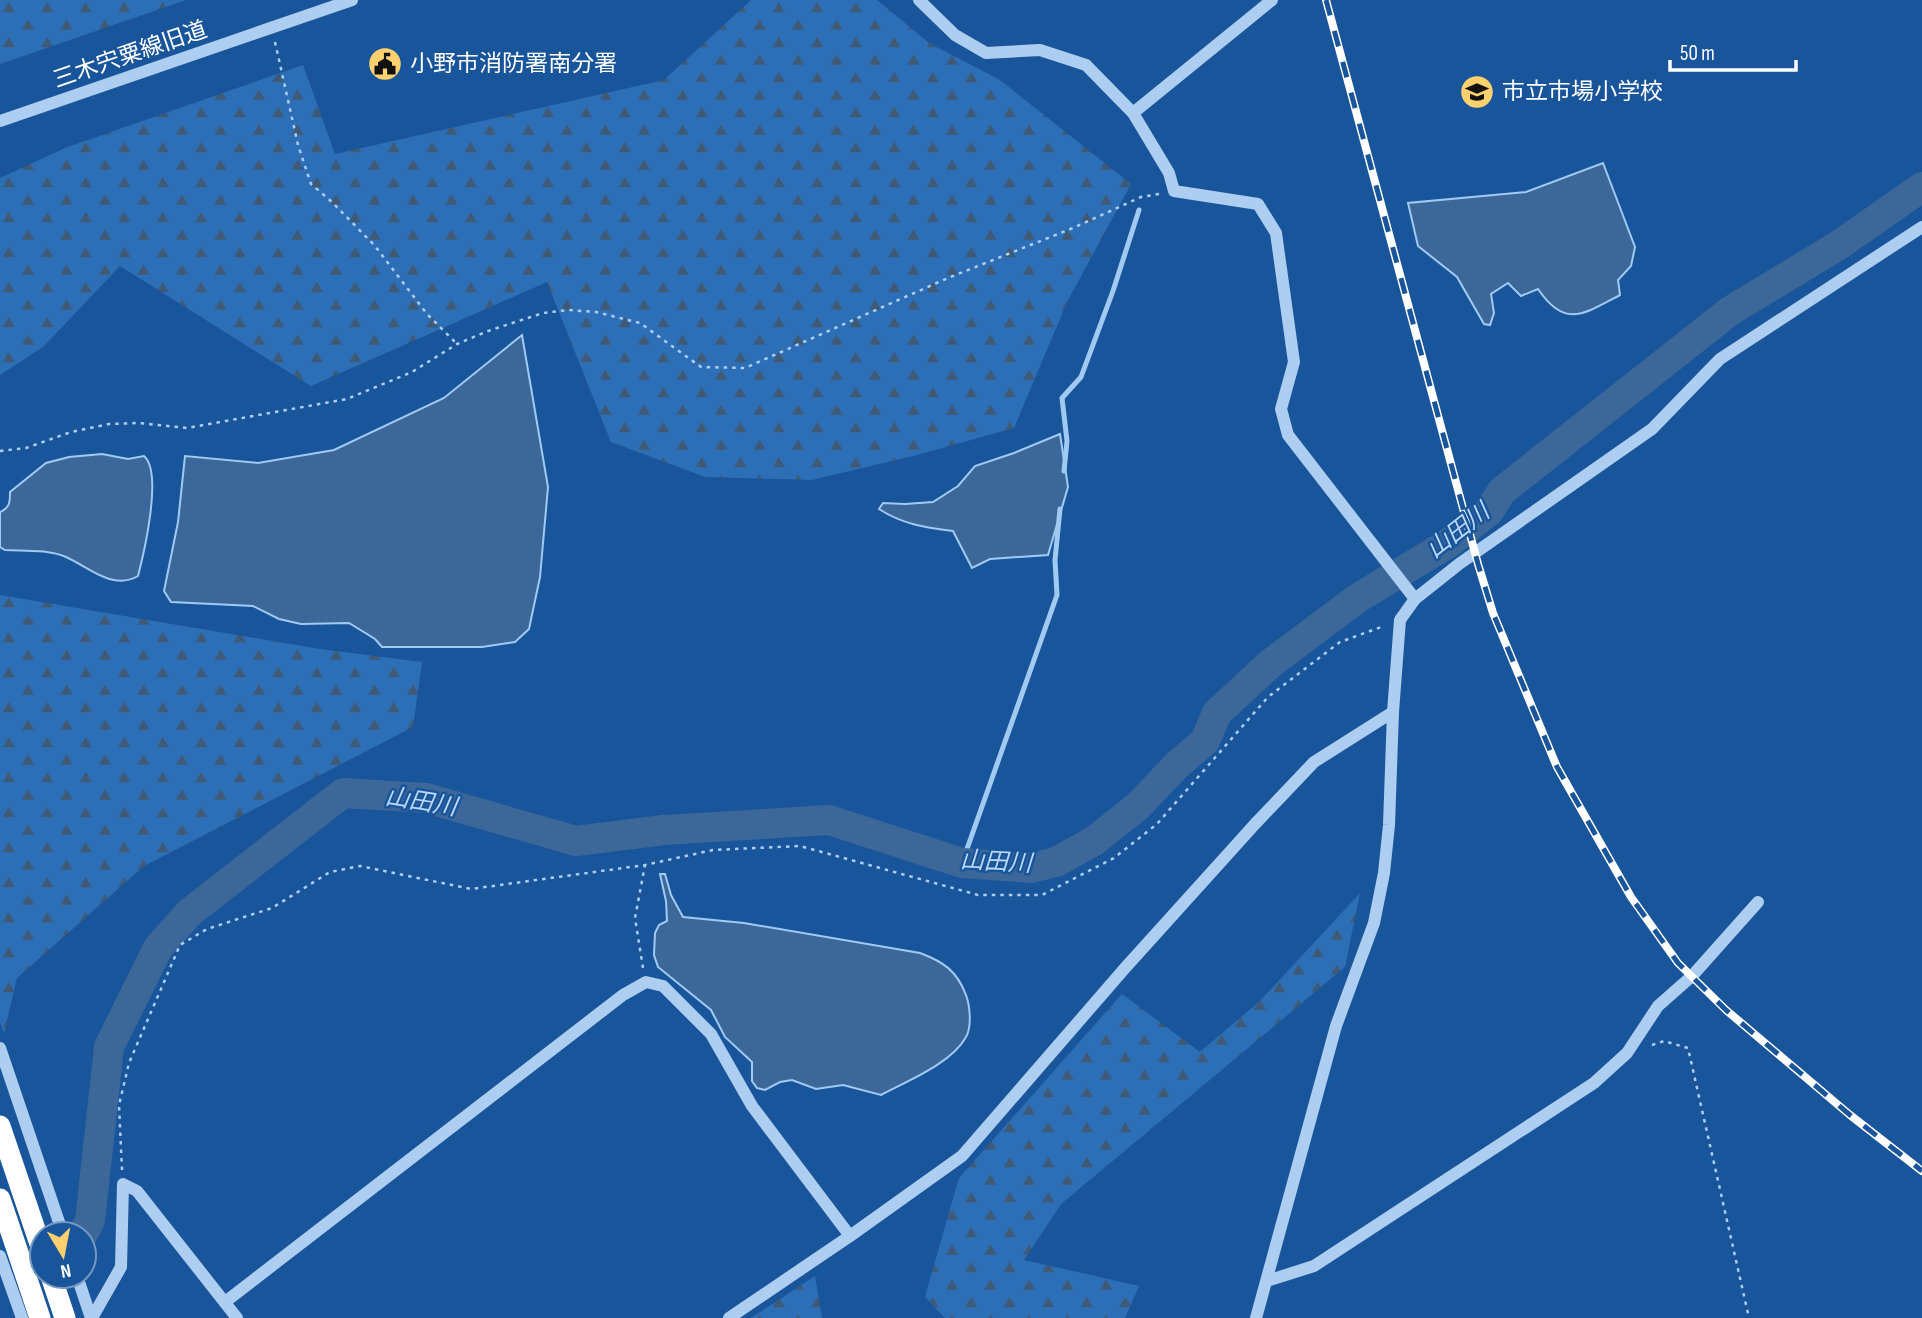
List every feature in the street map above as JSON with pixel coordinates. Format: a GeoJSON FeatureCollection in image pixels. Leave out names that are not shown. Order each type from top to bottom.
{"type":"FeatureCollection","features":[{"type":"Feature","properties":{"kind":"highway"},"geometry":{"type":"LineString","coordinates":[[0,1126],[32,1220]]}},
{"type":"Feature","properties":{"kind":"highway"},"geometry":{"type":"LineString","coordinates":[[0,1199],[40,1318]]}},
{"type":"Feature","properties":{"kind":"highway"},"geometry":{"type":"LineString","coordinates":[[56,1290],[65,1318]]}},
{"type":"Feature","properties":{"kind":"street","name":"三木宍粟線旧道"},"geometry":{"type":"LineString","coordinates":[[0,121],[352,0]]}},
{"type":"Feature","properties":{"kind":"street"},"geometry":{"type":"LineString","coordinates":[[919,0],[954,35],[986,53],[1040,50],[1086,65],[1133,113],[1170,173],[1174,191],[1258,204],[1276,233],[1294,362],[1281,409],[1288,435],[1415,599]]}},
{"type":"Feature","properties":{"kind":"street"},"geometry":{"type":"LineString","coordinates":[[1133,113],[1272,0]]}},
{"type":"Feature","properties":{"kind":"street"},"geometry":{"type":"LineString","coordinates":[[1256,1318],[1336,1026],[1374,923],[1384,873],[1389,825],[1400,620],[1415,599],[1459,564],[1652,429],[1720,359],[1922,227]]}},
{"type":"Feature","properties":{"kind":"street"},"geometry":{"type":"LineString","coordinates":[[729,1318],[962,1156],[1125,968],[1314,762],[1393,712]]}},
{"type":"Feature","properties":{"kind":"street"},"geometry":{"type":"LineString","coordinates":[[1267,1281],[1314,1266],[1594,1083],[1627,1053],[1658,1006],[1692,976],[1758,902]]}},
{"type":"Feature","properties":{"kind":"street"},"geometry":{"type":"LineString","coordinates":[[225,1303],[623,995],[646,982],[663,986],[711,1034],[751,1106],[850,1236]]}},
{"type":"Feature","properties":{"kind":"street"},"geometry":{"type":"LineString","coordinates":[[0,1048],[57,1220]]}},
{"type":"Feature","properties":{"kind":"street"},"geometry":{"type":"LineString","coordinates":[[92,1318],[121,1267],[123,1185],[137,1191],[237,1318]]}},
{"type":"Feature","properties":{"kind":"street"},"geometry":{"type":"LineString","coordinates":[[0,1256],[22,1318]]}},
{"type":"Feature","properties":{"kind":"street"},"geometry":{"type":"LineString","coordinates":[[82,1290],[92,1318]]}},
{"type":"Feature","properties":{"kind":"path"},"geometry":{"type":"LineString","coordinates":[[272,28],[298,145],[311,184],[375,246],[427,314],[457,345]]}},
{"type":"Feature","properties":{"kind":"path"},"geometry":{"type":"LineString","coordinates":[[0,451],[26,447],[72,432],[109,424],[139,423],[187,428],[347,399],[412,372],[457,345],[488,331],[543,313],[568,310],[596,312],[640,323],[701,367],[745,368],[948,278],[1073,228],[1141,197],[1174,191]]}},
{"type":"Feature","properties":{"kind":"path"},"geometry":{"type":"LineString","coordinates":[[123,1185],[119,1105],[128,1063],[180,946],[206,929],[272,908],[330,872],[360,866],[471,889],[645,865],[713,850],[800,846],[978,895],[1042,895],[1114,858],[1157,824],[1268,697],[1339,642],[1400,620]]}},
{"type":"Feature","properties":{"kind":"path"},"geometry":{"type":"LineString","coordinates":[[645,865],[635,918],[646,982]]}},
{"type":"Feature","properties":{"kind":"path"},"geometry":{"type":"LineString","coordinates":[[1627,1053],[1664,1041],[1688,1048],[1749,1318]]}},
{"type":"Feature","properties":{"kind":"green space"},"geometry":{"type":"Polygon","coordinates":[[[0,0],[186,0],[0,64],[0,0]]]}},
{"type":"Feature","properties":{"kind":"green space"},"geometry":{"type":"Polygon","coordinates":[[[751,0],[877,0],[929,43],[1000,80],[1131,184],[1067,302],[1014,428],[812,480],[705,477],[611,442],[547,282],[311,386],[120,266],[43,347],[0,375],[0,178],[65,148],[303,65],[335,154],[664,80],[751,0]]]}},
{"type":"Feature","properties":{"kind":"green space"},"geometry":{"type":"Polygon","coordinates":[[[0,595],[320,649],[422,662],[413,727],[144,866],[17,978],[4,1033],[0,1022],[0,595]]]}},
{"type":"Feature","properties":{"kind":"green space"},"geometry":{"type":"Polygon","coordinates":[[[1360,893],[1345,967],[1061,1204],[1024,1260],[1139,1286],[1125,1318],[945,1318],[925,1297],[959,1178],[1122,994],[1200,1052],[1260,1001],[1360,893]]]}},
{"type":"Feature","properties":{"kind":"green space"},"geometry":{"type":"Polygon","coordinates":[[[815,1276],[822,1318],[751,1318],[815,1276]]]}},
{"type":"Feature","properties":{"kind":"shaded area"},"geometry":{"type":"Polygon","coordinates":[[[1603,163],[1635,247],[1631,266],[1618,280],[1620,295],[1596,308],[1576,314],[1566,313],[1548,302],[1538,289],[1521,296],[1508,283],[1491,294],[1494,313],[1490,325],[1484,324],[1457,277],[1418,246],[1408,203],[1526,192],[1603,163]]]}},
{"type":"Feature","properties":{"kind":"shaded area"},"geometry":{"type":"Polygon","coordinates":[[[522,335],[548,487],[540,577],[529,629],[515,642],[482,647],[382,647],[375,639],[349,623],[301,624],[279,619],[253,606],[171,602],[164,591],[178,522],[185,456],[258,463],[334,450],[444,398],[522,335]]]}},
{"type":"Feature","properties":{"kind":"shaded area"},"geometry":{"type":"Polygon","coordinates":[[[1060,434],[1068,487],[1048,555],[990,559],[972,568],[953,531],[914,524],[879,509],[883,503],[933,502],[958,486],[975,466],[1060,434]]]}},
{"type":"Feature","properties":{"kind":"shaded area"},"geometry":{"type":"Polygon","coordinates":[[[102,454],[128,459],[144,456],[149,465],[152,495],[138,576],[119,581],[109,579],[59,554],[5,550],[0,547],[0,512],[9,504],[10,492],[46,463],[69,457],[102,454]]]}},
{"type":"Feature","properties":{"kind":"shaded area"},"geometry":{"type":"Polygon","coordinates":[[[660,874],[665,874],[671,895],[683,917],[744,923],[920,953],[936,960],[949,968],[966,995],[970,1016],[966,1037],[959,1047],[939,1064],[881,1095],[843,1085],[816,1089],[792,1080],[780,1082],[765,1090],[757,1088],[752,1081],[752,1062],[725,1037],[711,1010],[658,967],[654,955],[655,933],[659,925],[667,921],[660,874]]]}},
{"type":"Feature","properties":{"kind":"waterway","name":"山田川"},"geometry":{"type":"LineString","coordinates":[[90,1220],[109,1047],[158,948],[189,913],[343,793],[426,798],[576,841],[664,830],[829,820],[962,863],[1031,868],[1056,862],[1094,841],[1138,806],[1177,765],[1205,741],[1217,713],[1271,663],[1358,598],[1449,543],[1489,511],[1502,491],[1730,311],[1839,245],[1922,187]]}},
{"type":"Feature","properties":{"kind":"waterway"},"geometry":{"type":"LineString","coordinates":[[1064,471],[1067,441],[1062,398],[1081,377],[1139,210]]}},
{"type":"Feature","properties":{"kind":"waterway"},"geometry":{"type":"LineString","coordinates":[[962,863],[1057,595],[1055,560],[1060,509]]}},
{"type":"Feature","properties":{"kind":"railway"},"geometry":{"type":"LineString","coordinates":[[1326,0],[1478,564],[1493,613],[1557,767],[1631,897],[1678,963],[1726,1010],[1850,1115],[1922,1171]]}},
{"type":"Feature","properties":{"kind":"place","name":"小野市消防署南分署"},"geometry":{"type":"Point","coordinates":[385,64]}},
{"type":"Feature","properties":{"kind":"place","name":"市立市場小学校"},"geometry":{"type":"Point","coordinates":[1477,92]}}]}
